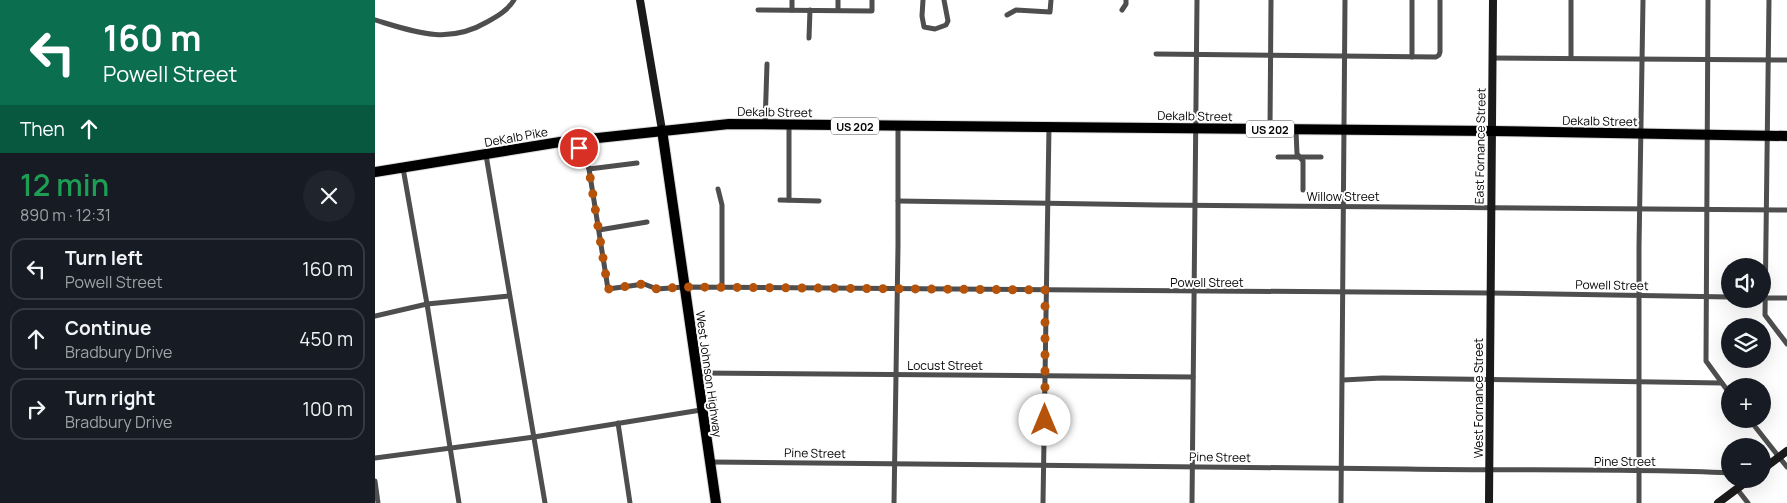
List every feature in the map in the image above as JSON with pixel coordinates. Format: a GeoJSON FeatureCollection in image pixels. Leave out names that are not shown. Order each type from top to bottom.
{"type":"FeatureCollection","features":[{"type":"Feature","properties":{"kind":"highway","name":"Dekalb Street"},"geometry":{"type":"LineString","coordinates":[[662,130],[729,124],[1491,131],[1787,136]]}},
{"type":"Feature","properties":{"kind":"highway","name":"DeKalb Pike"},"geometry":{"type":"LineString","coordinates":[[375,172],[560,142],[662,130]]}},
{"type":"Feature","properties":{"kind":"highway","name":"West Johnson Highway"},"geometry":{"type":"LineString","coordinates":[[662,130],[701,410],[716,503]]}},
{"type":"Feature","properties":{"kind":"street"},"geometry":{"type":"LineString","coordinates":[[375,20],[436,36],[459,34],[471,31],[493,18],[515,0]]}},
{"type":"Feature","properties":{"kind":"street"},"geometry":{"type":"LineString","coordinates":[[640,0],[662,130]]}},
{"type":"Feature","properties":{"kind":"street"},"geometry":{"type":"LineString","coordinates":[[792,0],[792,10]]}},
{"type":"Feature","properties":{"kind":"street"},"geometry":{"type":"LineString","coordinates":[[838,0],[838,10]]}},
{"type":"Feature","properties":{"kind":"street"},"geometry":{"type":"LineString","coordinates":[[758,10],[873,11],[872,0]]}},
{"type":"Feature","properties":{"kind":"street"},"geometry":{"type":"LineString","coordinates":[[923,0],[922,16],[924,27],[935,29],[945,25],[948,21],[944,0]]}},
{"type":"Feature","properties":{"kind":"street"},"geometry":{"type":"LineString","coordinates":[[1007,15],[1015,10],[1051,12],[1051,0]]}},
{"type":"Feature","properties":{"kind":"street"},"geometry":{"type":"LineString","coordinates":[[1122,10],[1126,0]]}},
{"type":"Feature","properties":{"kind":"street"},"geometry":{"type":"LineString","coordinates":[[1192,503],[1197,0]]}},
{"type":"Feature","properties":{"kind":"street"},"geometry":{"type":"LineString","coordinates":[[1270,129],[1271,0]]}},
{"type":"Feature","properties":{"kind":"street"},"geometry":{"type":"LineString","coordinates":[[1341,503],[1345,0]]}},
{"type":"Feature","properties":{"kind":"street"},"geometry":{"type":"LineString","coordinates":[[1412,0],[1412,57]]}},
{"type":"Feature","properties":{"kind":"street"},"geometry":{"type":"LineString","coordinates":[[1157,54],[1412,57],[1439,55],[1440,0]]}},
{"type":"Feature","properties":{"kind":"street","name":"East Fornance Street"},"geometry":{"type":"LineString","coordinates":[[1490,293],[1493,0]]}},
{"type":"Feature","properties":{"kind":"street"},"geometry":{"type":"LineString","coordinates":[[1571,0],[1571,58]]}},
{"type":"Feature","properties":{"kind":"street"},"geometry":{"type":"LineString","coordinates":[[1639,503],[1639,296],[1643,0]]}},
{"type":"Feature","properties":{"kind":"street"},"geometry":{"type":"LineString","coordinates":[[1708,0],[1706,361],[1721,382]]}},
{"type":"Feature","properties":{"kind":"street"},"geometry":{"type":"LineString","coordinates":[[1765,258],[1769,0]]}},
{"type":"Feature","properties":{"kind":"street"},"geometry":{"type":"LineString","coordinates":[[809,10],[809,38]]}},
{"type":"Feature","properties":{"kind":"street"},"geometry":{"type":"LineString","coordinates":[[1493,58],[1787,60]]}},
{"type":"Feature","properties":{"kind":"street"},"geometry":{"type":"LineString","coordinates":[[765,125],[767,64]]}},
{"type":"Feature","properties":{"kind":"street"},"geometry":{"type":"LineString","coordinates":[[789,125],[789,200]]}},
{"type":"Feature","properties":{"kind":"street"},"geometry":{"type":"LineString","coordinates":[[894,503],[898,288],[898,126]]}},
{"type":"Feature","properties":{"kind":"street"},"geometry":{"type":"LineString","coordinates":[[1043,503],[1049,126]]}},
{"type":"Feature","properties":{"kind":"street"},"geometry":{"type":"LineString","coordinates":[[1296,130],[1297,154],[1303,161],[1303,190]]}},
{"type":"Feature","properties":{"kind":"street"},"geometry":{"type":"LineString","coordinates":[[560,142],[573,143],[579,148],[586,159],[599,230],[647,222]]}},
{"type":"Feature","properties":{"kind":"street"},"geometry":{"type":"LineString","coordinates":[[486,154],[545,503]]}},
{"type":"Feature","properties":{"kind":"street"},"geometry":{"type":"LineString","coordinates":[[1278,157],[1321,157]]}},
{"type":"Feature","properties":{"kind":"street"},"geometry":{"type":"LineString","coordinates":[[589,170],[637,163]]}},
{"type":"Feature","properties":{"kind":"street"},"geometry":{"type":"LineString","coordinates":[[403,167],[459,503]]}},
{"type":"Feature","properties":{"kind":"street"},"geometry":{"type":"LineString","coordinates":[[718,189],[722,205],[722,287]]}},
{"type":"Feature","properties":{"kind":"street"},"geometry":{"type":"LineString","coordinates":[[780,200],[819,201]]}},
{"type":"Feature","properties":{"kind":"street","name":"Willow Street"},"geometry":{"type":"LineString","coordinates":[[898,201],[1787,210]]}},
{"type":"Feature","properties":{"kind":"street","name":"Powell Street"},"geometry":{"type":"LineString","coordinates":[[599,230],[608,289],[643,284],[657,289],[684,287],[898,288],[1721,297]]}},
{"type":"Feature","properties":{"kind":"street","name":"West Fornance Street"},"geometry":{"type":"LineString","coordinates":[[1489,503],[1490,293]]}},
{"type":"Feature","properties":{"kind":"street"},"geometry":{"type":"LineString","coordinates":[[375,316],[427,304],[509,296]]}},
{"type":"Feature","properties":{"kind":"street"},"geometry":{"type":"LineString","coordinates":[[1771,298],[1787,298]]}},
{"type":"Feature","properties":{"kind":"street"},"geometry":{"type":"LineString","coordinates":[[1765,308],[1765,316],[1787,344]]}},
{"type":"Feature","properties":{"kind":"street","name":"Locust Street"},"geometry":{"type":"LineString","coordinates":[[697,373],[1193,377]]}},
{"type":"Feature","properties":{"kind":"street"},"geometry":{"type":"LineString","coordinates":[[1343,380],[1382,378],[1721,383]]}},
{"type":"Feature","properties":{"kind":"street"},"geometry":{"type":"LineString","coordinates":[[375,458],[534,437],[701,410]]}},
{"type":"Feature","properties":{"kind":"street"},"geometry":{"type":"LineString","coordinates":[[619,422],[630,503]]}},
{"type":"Feature","properties":{"kind":"street"},"geometry":{"type":"LineString","coordinates":[[1756,428],[1787,467]]}},
{"type":"Feature","properties":{"kind":"street"},"geometry":{"type":"LineString","coordinates":[[1771,463],[1787,451]]}},
{"type":"Feature","properties":{"kind":"street","name":"Pine Street"},"geometry":{"type":"LineString","coordinates":[[710,462],[1526,469],[1721,473]]}},
{"type":"Feature","properties":{"kind":"street"},"geometry":{"type":"LineString","coordinates":[[375,481],[379,503]]}},
{"type":"Feature","properties":{"kind":"street"},"geometry":{"type":"LineString","coordinates":[[1718,503],[1737,489],[1748,503]]}},
{"type":"Feature","properties":{"kind":"route"},"geometry":{"type":"LineString","coordinates":[[579,148],[586,159],[589,170],[608,289],[643,284],[657,289],[684,287],[1045,290],[1045,420]]}}]}
